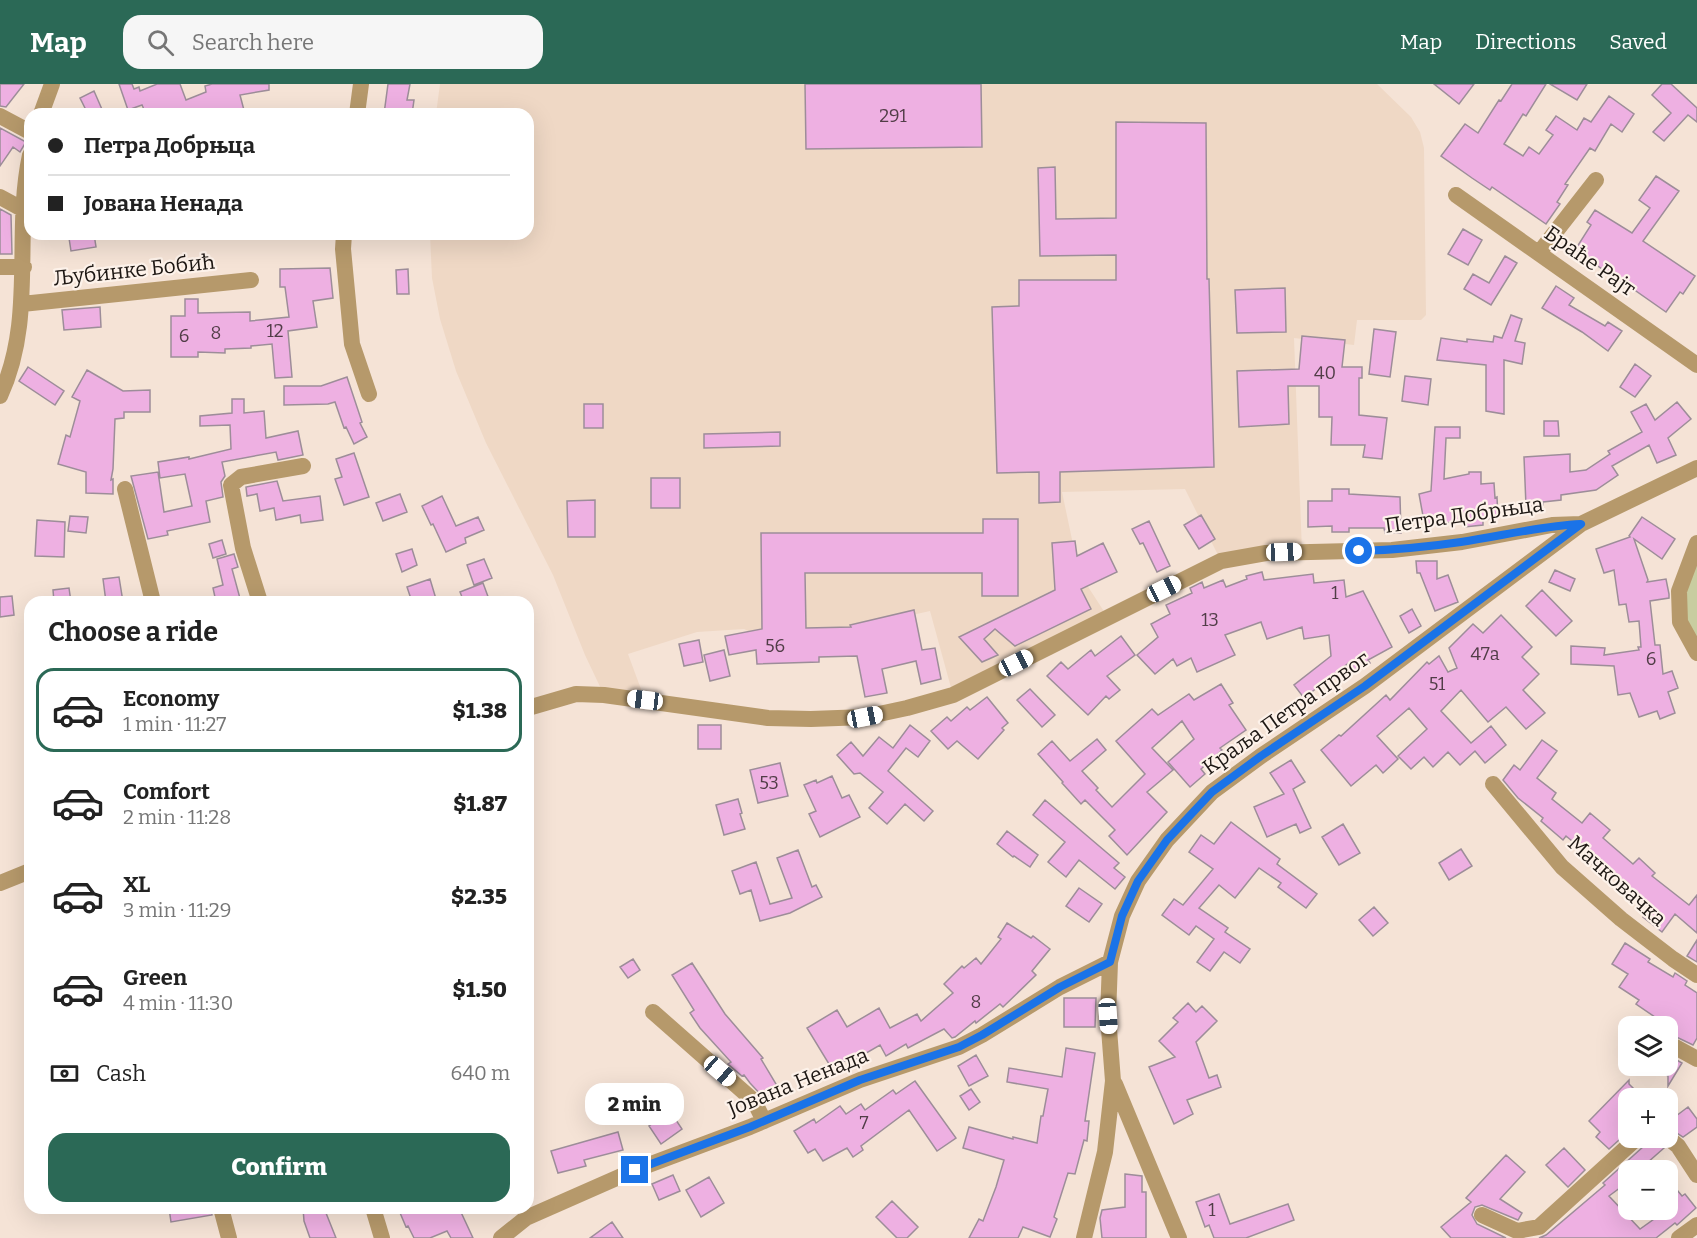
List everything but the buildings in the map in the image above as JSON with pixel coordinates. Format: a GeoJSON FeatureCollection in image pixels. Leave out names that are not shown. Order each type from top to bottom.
{"type":"FeatureCollection","features":[{"type":"Feature","properties":{"kind":"street"},"geometry":{"type":"LineString","coordinates":[[43,108],[51,84]]}},
{"type":"Feature","properties":{"kind":"street"},"geometry":{"type":"LineString","coordinates":[[358,108],[361,84]]}},
{"type":"Feature","properties":{"kind":"street"},"geometry":{"type":"LineString","coordinates":[[0,116],[24,129]]}},
{"type":"Feature","properties":{"kind":"street"},"geometry":{"type":"LineString","coordinates":[[1539,253],[1596,180]]}},
{"type":"Feature","properties":{"kind":"street","name":"Браће Рајт"},"geometry":{"type":"LineString","coordinates":[[1456,195],[1697,365]]}},
{"type":"Feature","properties":{"kind":"street"},"geometry":{"type":"LineString","coordinates":[[0,197],[24,210],[22,304],[11,373],[0,396]]}},
{"type":"Feature","properties":{"kind":"street"},"geometry":{"type":"LineString","coordinates":[[343,240],[342,249],[352,344],[369,394]]}},
{"type":"Feature","properties":{"kind":"street"},"geometry":{"type":"LineString","coordinates":[[0,267],[24,267]]}},
{"type":"Feature","properties":{"kind":"street","name":"Љубинке Бобић"},"geometry":{"type":"LineString","coordinates":[[22,304],[251,280]]}},
{"type":"Feature","properties":{"kind":"street"},"geometry":{"type":"LineString","coordinates":[[258,596],[243,548],[231,485],[241,477],[303,466]]}},
{"type":"Feature","properties":{"kind":"street","name":"Краља Петра првог"},"geometry":{"type":"LineString","coordinates":[[1084,1238],[1105,1152],[1113,1081],[1108,1016],[1110,962],[1122,916],[1138,881],[1167,840],[1212,792],[1365,686],[1581,524],[1697,468]]}},
{"type":"Feature","properties":{"kind":"street"},"geometry":{"type":"LineString","coordinates":[[125,489],[152,596]]}},
{"type":"Feature","properties":{"kind":"street","name":"Петра Добрњца"},"geometry":{"type":"LineString","coordinates":[[534,706],[576,694],[604,695],[768,718],[865,717],[953,695],[1221,561],[1266,553],[1392,550],[1462,542],[1552,525],[1581,524]]}},
{"type":"Feature","properties":{"kind":"street"},"geometry":{"type":"LineString","coordinates":[[1697,543],[1679,591],[1680,621],[1697,653]]}},
{"type":"Feature","properties":{"kind":"street","name":"Мачковачка"},"geometry":{"type":"LineString","coordinates":[[1493,784],[1562,867],[1621,919],[1697,975]]}},
{"type":"Feature","properties":{"kind":"street"},"geometry":{"type":"LineString","coordinates":[[0,883],[24,873]]}},
{"type":"Feature","properties":{"kind":"street","name":"Јована Ненада"},"geometry":{"type":"LineString","coordinates":[[505,1236],[526,1218],[635,1170],[764,1121],[860,1080],[959,1047],[1060,987],[1110,962]]}},
{"type":"Feature","properties":{"kind":"street"},"geometry":{"type":"LineString","coordinates":[[653,1012],[754,1101],[764,1121]]}},
{"type":"Feature","properties":{"kind":"street"},"geometry":{"type":"LineString","coordinates":[[1678,1049],[1697,1059]]}},
{"type":"Feature","properties":{"kind":"street"},"geometry":{"type":"LineString","coordinates":[[1113,1081],[1179,1238]]}},
{"type":"Feature","properties":{"kind":"street"},"geometry":{"type":"LineString","coordinates":[[1678,1146],[1697,1174]]}},
{"type":"Feature","properties":{"kind":"street"},"geometry":{"type":"LineString","coordinates":[[1482,1215],[1517,1231],[1539,1227],[1626,1148]]}},
{"type":"Feature","properties":{"kind":"street"},"geometry":{"type":"LineString","coordinates":[[223,1214],[229,1238]]}},
{"type":"Feature","properties":{"kind":"street"},"geometry":{"type":"LineString","coordinates":[[375,1214],[382,1238]]}},
{"type":"Feature","properties":{"kind":"street"},"geometry":{"type":"LineString","coordinates":[[1679,1238],[1697,1225]]}},
{"type":"Feature","properties":{"kind":"shaded area"},"geometry":{"type":"Polygon","coordinates":[[[440,84],[1377,84],[1411,117],[1420,132],[1424,148],[1426,315],[1421,320],[1357,320],[1354,345],[1294,338],[1302,552],[1221,561],[1185,489],[1062,492],[1083,579],[1107,616],[953,695],[930,611],[836,632],[759,636],[744,629],[697,632],[628,654],[645,700],[604,695],[585,655],[553,575],[486,443],[456,371],[440,319],[432,278],[430,240],[534,240],[534,108],[437,108],[440,84]]]}},
{"type":"Feature","properties":{"kind":"green space"},"geometry":{"type":"Polygon","coordinates":[[[1690,566],[1697,566],[1697,647],[1683,621],[1690,566]]]}},
{"type":"Feature","properties":{"kind":"route"},"geometry":{"type":"LineString","coordinates":[[635,1170],[750,1127],[860,1080],[959,1047],[1060,987],[1110,962],[1122,916],[1138,881],[1167,840],[1212,792],[1365,686],[1581,524],[1552,525],[1462,542],[1392,550],[1359,551]]}}]}
